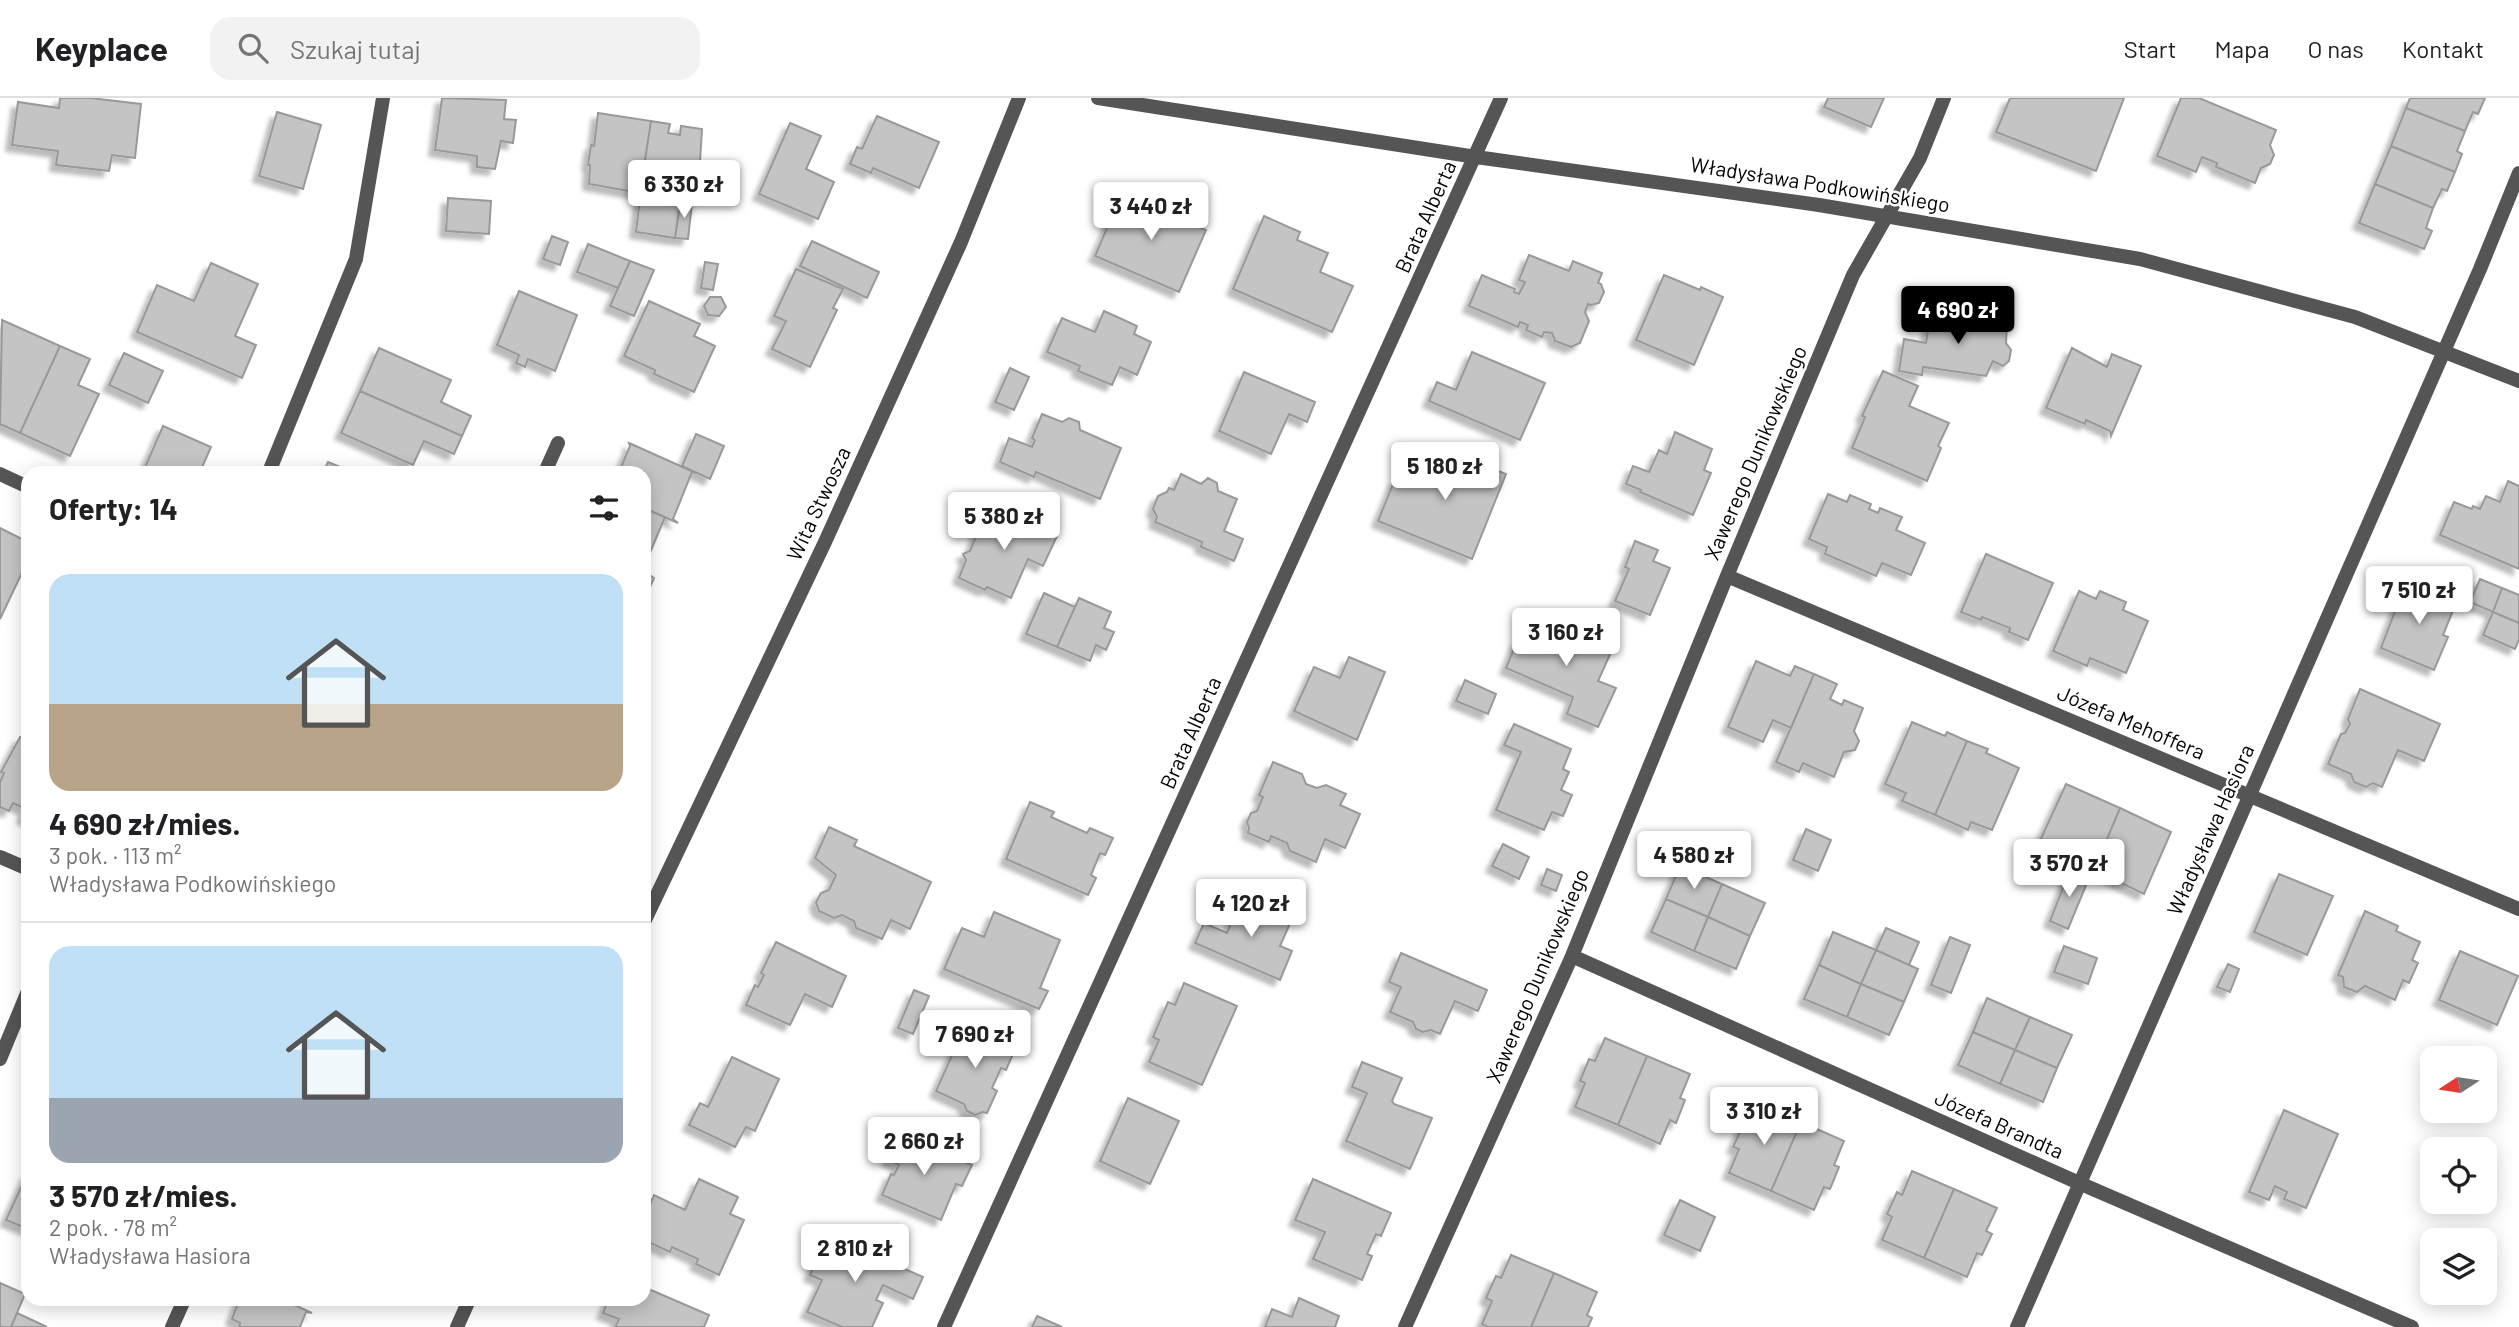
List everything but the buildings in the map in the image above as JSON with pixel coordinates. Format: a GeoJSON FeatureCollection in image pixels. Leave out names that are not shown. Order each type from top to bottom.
{"type":"FeatureCollection","features":[{"type":"Feature","properties":{"kind":"street"},"geometry":{"type":"LineString","coordinates":[[271,466],[356,259],[383,98]]}},
{"type":"Feature","properties":{"kind":"street","name":"Wita Stwosza"},"geometry":{"type":"LineString","coordinates":[[651,907],[831,530],[961,242],[1019,98]]}},
{"type":"Feature","properties":{"kind":"street","name":"Władysława Podkowińskiego"},"geometry":{"type":"LineString","coordinates":[[1098,98],[1476,157],[1887,215],[2140,259],[2355,317],[2519,381]]}},
{"type":"Feature","properties":{"kind":"street","name":"Brata Alberta"},"geometry":{"type":"LineString","coordinates":[[944,1327],[1501,98]]}},
{"type":"Feature","properties":{"kind":"street","name":"Xawerego Dunikowskiego"},"geometry":{"type":"LineString","coordinates":[[1405,1327],[1572,956],[1853,275],[1920,158],[1944,98]]}},
{"type":"Feature","properties":{"kind":"street","name":"Władysława Hasiora"},"geometry":{"type":"LineString","coordinates":[[2017,1327],[2480,269],[2519,173]]}},
{"type":"Feature","properties":{"kind":"street"},"geometry":{"type":"LineString","coordinates":[[548,466],[558,443]]}},
{"type":"Feature","properties":{"kind":"street"},"geometry":{"type":"LineString","coordinates":[[0,474],[21,484]]}},
{"type":"Feature","properties":{"kind":"street","name":"Józefa Mehoffera"},"geometry":{"type":"LineString","coordinates":[[1727,576],[2519,909]]}},
{"type":"Feature","properties":{"kind":"street"},"geometry":{"type":"LineString","coordinates":[[0,857],[21,866]]}},
{"type":"Feature","properties":{"kind":"street","name":"Józefa Brandta"},"geometry":{"type":"LineString","coordinates":[[1572,956],[2078,1183],[2412,1327]]}},
{"type":"Feature","properties":{"kind":"street"},"geometry":{"type":"LineString","coordinates":[[0,1059],[21,1008]]}},
{"type":"Feature","properties":{"kind":"street"},"geometry":{"type":"LineString","coordinates":[[172,1327],[181,1306]]}},
{"type":"Feature","properties":{"kind":"street"},"geometry":{"type":"LineString","coordinates":[[457,1327],[466,1306]]}}]}
